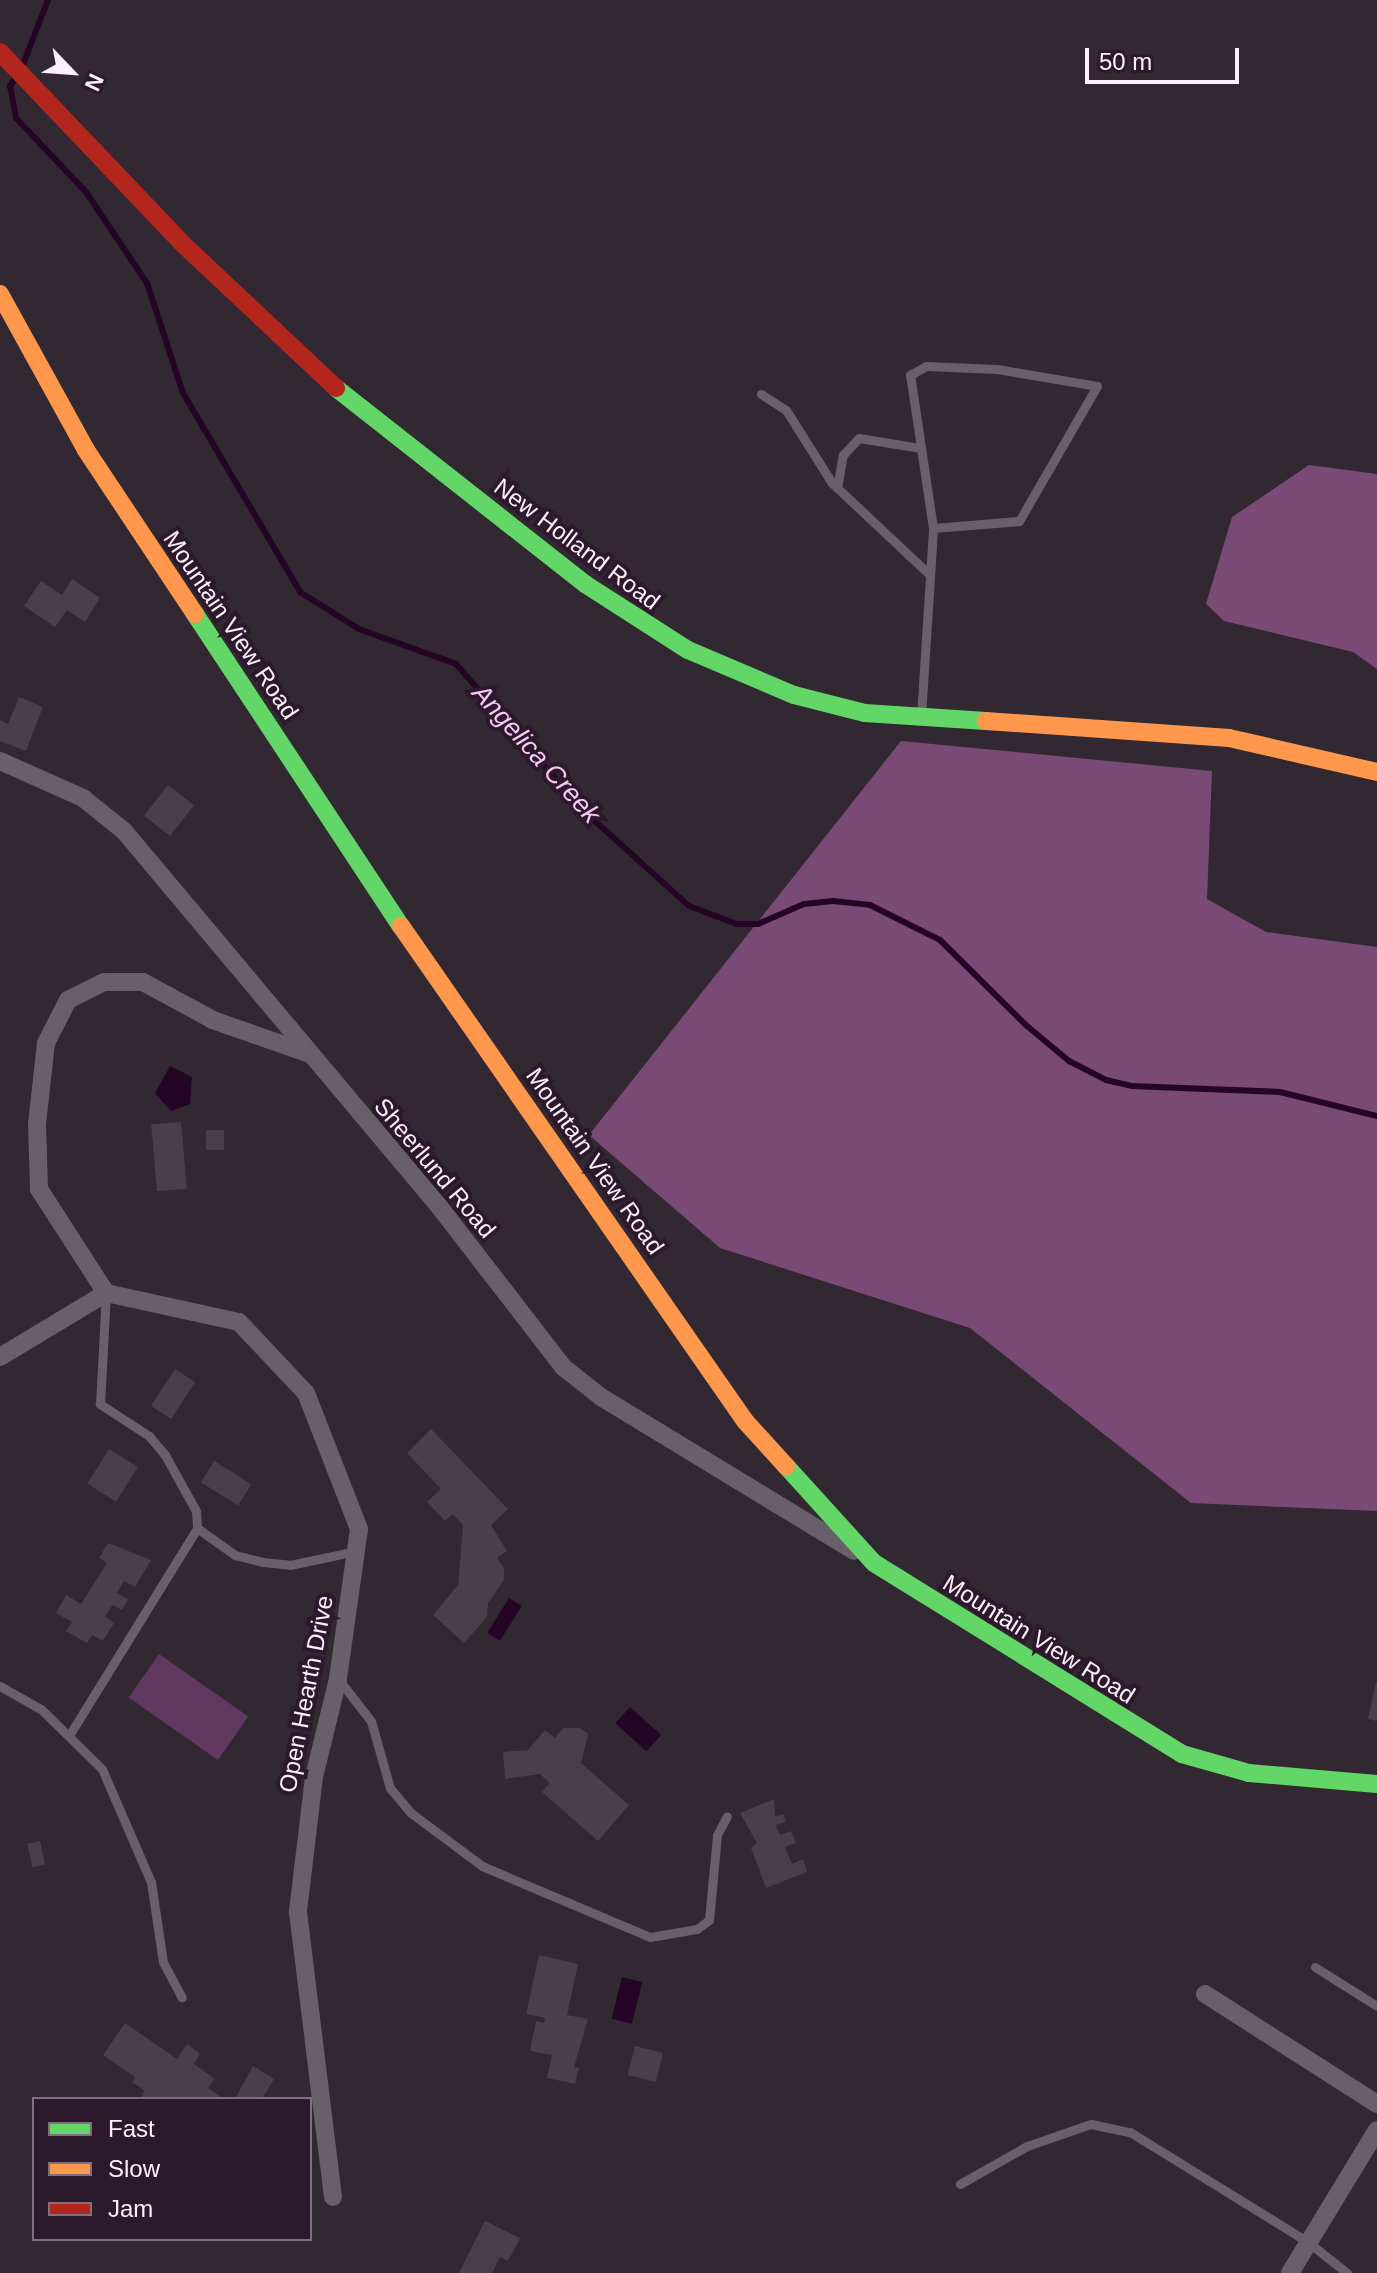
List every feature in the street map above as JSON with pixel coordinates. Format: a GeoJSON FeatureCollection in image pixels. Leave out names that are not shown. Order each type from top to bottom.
{"type":"FeatureCollection","features":[{"type":"Feature","properties":{"kind":"street","name":"New Holland Road"},"geometry":{"type":"LineString","coordinates":[[1,53],[302,358],[585,584],[654,632],[737,674],[823,704],[920,719],[1229,738],[1377,772]]}},
{"type":"Feature","properties":{"kind":"street","name":"Mountain View Road"},"geometry":{"type":"LineString","coordinates":[[0,294],[94,464],[405,931],[745,1421],[874,1563],[1182,1754],[1249,1773],[1377,1784]]}},
{"type":"Feature","properties":{"kind":"street","name":"Sheerlund Road"},"geometry":{"type":"LineString","coordinates":[[0,761],[83,798],[124,831],[307,1053],[438,1205],[563,1367],[601,1397],[874,1563]]}},
{"type":"Feature","properties":{"kind":"street"},"geometry":{"type":"LineString","coordinates":[[0,1357],[106,1293],[39,1189],[37,1124],[46,1043],[68,1000],[104,982],[143,982],[213,1020],[307,1053]]}},
{"type":"Feature","properties":{"kind":"street","name":"Open Hearth Drive"},"geometry":{"type":"LineString","coordinates":[[106,1293],[239,1322],[306,1393],[359,1529],[338,1679],[314,1777],[298,1912],[333,2197]]}},
{"type":"Feature","properties":{"kind":"street"},"geometry":{"type":"LineString","coordinates":[[1205,1994],[1377,2104]]}},
{"type":"Feature","properties":{"kind":"street"},"geometry":{"type":"LineString","coordinates":[[1290,2273],[1377,2130]]}},
{"type":"Feature","properties":{"kind":"lane"},"geometry":{"type":"LineString","coordinates":[[920,719],[933,528],[910,375],[926,366],[997,369],[1097,386],[1019,521],[933,528]]}},
{"type":"Feature","properties":{"kind":"lane"},"geometry":{"type":"LineString","coordinates":[[761,394],[786,410],[837,488],[930,575]]}},
{"type":"Feature","properties":{"kind":"lane"},"geometry":{"type":"LineString","coordinates":[[837,488],[843,455],[859,438],[921,448]]}},
{"type":"Feature","properties":{"kind":"lane"},"geometry":{"type":"LineString","coordinates":[[70,1734],[197,1528],[196,1511],[165,1455],[149,1436],[106,1413],[100,1404],[106,1293]]}},
{"type":"Feature","properties":{"kind":"lane"},"geometry":{"type":"LineString","coordinates":[[197,1528],[235,1555],[263,1562],[290,1565],[356,1551]]}},
{"type":"Feature","properties":{"kind":"lane"},"geometry":{"type":"LineString","coordinates":[[338,1679],[371,1721],[390,1788],[411,1813],[482,1866],[650,1937],[697,1929],[709,1920],[717,1835],[727,1816]]}},
{"type":"Feature","properties":{"kind":"lane"},"geometry":{"type":"LineString","coordinates":[[0,1686],[23,1696],[70,1734],[102,1769],[123,1813],[156,1899],[166,1973],[182,1997]]}},
{"type":"Feature","properties":{"kind":"lane"},"geometry":{"type":"LineString","coordinates":[[1315,1967],[1377,2006]]}},
{"type":"Feature","properties":{"kind":"lane"},"geometry":{"type":"LineString","coordinates":[[960,2184],[1027,2146],[1091,2124],[1130,2132],[1308,2242],[1347,2273]]}},
{"type":"Feature","properties":{"kind":"shaded area"},"geometry":{"type":"Polygon","coordinates":[[[1309,465],[1377,474],[1377,669],[1353,652],[1224,621],[1206,604],[1232,517],[1309,465]]]}},
{"type":"Feature","properties":{"kind":"shaded area"},"geometry":{"type":"Polygon","coordinates":[[[901,741],[1212,771],[1207,899],[1266,932],[1377,947],[1377,1511],[1191,1503],[970,1328],[720,1248],[589,1135],[901,741]]]}},
{"type":"Feature","properties":{"kind":"shaded area"},"geometry":{"type":"Polygon","coordinates":[[[170,1066],[192,1077],[190,1104],[171,1111],[155,1093],[170,1066]]]}},
{"type":"Feature","properties":{"kind":"shaded area"},"geometry":{"type":"Polygon","coordinates":[[[509,1598],[522,1606],[500,1641],[487,1633],[509,1598]]]}},
{"type":"Feature","properties":{"kind":"shaded area"},"geometry":{"type":"Polygon","coordinates":[[[159,1654],[248,1717],[218,1760],[129,1697],[159,1654]]]}},
{"type":"Feature","properties":{"kind":"shaded area"},"geometry":{"type":"Polygon","coordinates":[[[630,1707],[661,1735],[646,1751],[615,1723],[630,1707]]]}},
{"type":"Feature","properties":{"kind":"shaded area"},"geometry":{"type":"Polygon","coordinates":[[[622,1977],[642,1982],[632,2024],[612,2019],[622,1977]]]}},
{"type":"Feature","properties":{"kind":"building"},"geometry":{"type":"Polygon","coordinates":[[[72,579],[100,598],[85,622],[67,610],[55,627],[24,606],[41,581],[62,595],[72,579]]]}},
{"type":"Feature","properties":{"kind":"building"},"geometry":{"type":"Polygon","coordinates":[[[19,697],[43,707],[26,751],[0,741],[0,720],[8,724],[19,697]]]}},
{"type":"Feature","properties":{"kind":"building"},"geometry":{"type":"Polygon","coordinates":[[[168,785],[194,805],[170,836],[144,816],[168,785]]]}},
{"type":"Feature","properties":{"kind":"building"},"geometry":{"type":"Polygon","coordinates":[[[181,1122],[187,1189],[157,1191],[151,1125],[181,1122]]]}},
{"type":"Feature","properties":{"kind":"building"},"geometry":{"type":"Polygon","coordinates":[[[206,1130],[224,1130],[224,1150],[206,1150],[206,1130]]]}},
{"type":"Feature","properties":{"kind":"building"},"geometry":{"type":"Polygon","coordinates":[[[175,1369],[195,1382],[171,1419],[151,1406],[175,1369]]]}},
{"type":"Feature","properties":{"kind":"building"},"geometry":{"type":"Polygon","coordinates":[[[431,1429],[508,1509],[491,1525],[507,1551],[497,1558],[504,1568],[504,1580],[488,1603],[487,1617],[464,1643],[433,1615],[458,1585],[463,1525],[453,1514],[445,1521],[427,1502],[441,1489],[407,1453],[431,1429]]]}},
{"type":"Feature","properties":{"kind":"building"},"geometry":{"type":"Polygon","coordinates":[[[109,1449],[138,1467],[116,1502],[87,1484],[109,1449]]]}},
{"type":"Feature","properties":{"kind":"building"},"geometry":{"type":"Polygon","coordinates":[[[214,1461],[251,1484],[238,1506],[201,1482],[214,1461]]]}},
{"type":"Feature","properties":{"kind":"building"},"geometry":{"type":"Polygon","coordinates":[[[108,1543],[151,1560],[135,1587],[124,1581],[117,1593],[128,1599],[122,1610],[112,1605],[105,1617],[114,1623],[103,1641],[92,1635],[87,1643],[66,1631],[72,1622],[56,1613],[66,1595],[81,1604],[107,1563],[99,1558],[108,1543]]]}},
{"type":"Feature","properties":{"kind":"building"},"geometry":{"type":"Polygon","coordinates":[[[1377,1682],[1377,1721],[1368,1719],[1377,1682]]]}},
{"type":"Feature","properties":{"kind":"building"},"geometry":{"type":"Polygon","coordinates":[[[563,1728],[580,1728],[588,1734],[581,1763],[629,1805],[598,1841],[542,1792],[550,1783],[540,1774],[505,1779],[503,1752],[528,1750],[545,1730],[555,1738],[563,1728]]]}},
{"type":"Feature","properties":{"kind":"building"},"geometry":{"type":"Polygon","coordinates":[[[774,1799],[775,1817],[783,1814],[786,1822],[776,1825],[780,1835],[791,1831],[796,1843],[785,1847],[792,1864],[803,1859],[807,1872],[766,1888],[751,1848],[757,1843],[740,1813],[774,1799]]]}},
{"type":"Feature","properties":{"kind":"building"},"geometry":{"type":"Polygon","coordinates":[[[40,1841],[45,1864],[32,1867],[27,1844],[40,1841]]]}},
{"type":"Feature","properties":{"kind":"building"},"geometry":{"type":"Polygon","coordinates":[[[539,1955],[578,1964],[567,2015],[588,2019],[574,2067],[579,2068],[575,2084],[547,2078],[552,2055],[530,2051],[536,2021],[544,2023],[545,2018],[526,2014],[539,1955]]]}},
{"type":"Feature","properties":{"kind":"building"},"geometry":{"type":"Polygon","coordinates":[[[125,2023],[177,2059],[187,2044],[200,2054],[194,2064],[215,2079],[208,2088],[221,2097],[142,2097],[144,2090],[132,2082],[135,2077],[103,2055],[125,2023]]]}},
{"type":"Feature","properties":{"kind":"building"},"geometry":{"type":"Polygon","coordinates":[[[635,2046],[663,2053],[656,2082],[628,2075],[635,2046]]]}},
{"type":"Feature","properties":{"kind":"building"},"geometry":{"type":"Polygon","coordinates":[[[253,2066],[274,2079],[263,2097],[236,2097],[253,2066]]]}},
{"type":"Feature","properties":{"kind":"building"},"geometry":{"type":"Polygon","coordinates":[[[485,2221],[520,2238],[508,2261],[500,2257],[492,2273],[459,2273],[485,2221]]]}},
{"type":"Feature","properties":{"kind":"waterway","name":"Angelica Creek"},"geometry":{"type":"LineString","coordinates":[[22,67],[48,0]]}},
{"type":"Feature","properties":{"kind":"waterway","name":"Angelica Creek"},"geometry":{"type":"LineString","coordinates":[[16,77],[10,86],[16,118],[86,192],[147,283],[183,393],[300,592],[359,629],[456,664],[585,812],[689,906],[737,924],[758,924],[804,904],[833,901],[870,905],[940,940],[1027,1026],[1069,1061],[1106,1080],[1132,1086],[1280,1092],[1377,1116]]}},
{"type":"Feature","properties":{"kind":"traffic: fast"},"geometry":{"type":"LineString","coordinates":[[336,388],[585,584],[688,650],[794,695],[865,713],[986,721]]}},
{"type":"Feature","properties":{"kind":"traffic: fast"},"geometry":{"type":"LineString","coordinates":[[195,614],[401,926]]}},
{"type":"Feature","properties":{"kind":"traffic: fast"},"geometry":{"type":"LineString","coordinates":[[786,1466],[874,1563],[1182,1754],[1249,1773],[1377,1784]]}},
{"type":"Feature","properties":{"kind":"traffic: slow"},"geometry":{"type":"LineString","coordinates":[[0,294],[86,450],[195,614]]}},
{"type":"Feature","properties":{"kind":"traffic: slow"},"geometry":{"type":"LineString","coordinates":[[986,721],[1229,738],[1377,772]]}},
{"type":"Feature","properties":{"kind":"traffic: slow"},"geometry":{"type":"LineString","coordinates":[[401,926],[745,1421],[786,1466]]}},
{"type":"Feature","properties":{"kind":"traffic: jam"},"geometry":{"type":"LineString","coordinates":[[0,52],[186,247],[336,388]]}}]}
